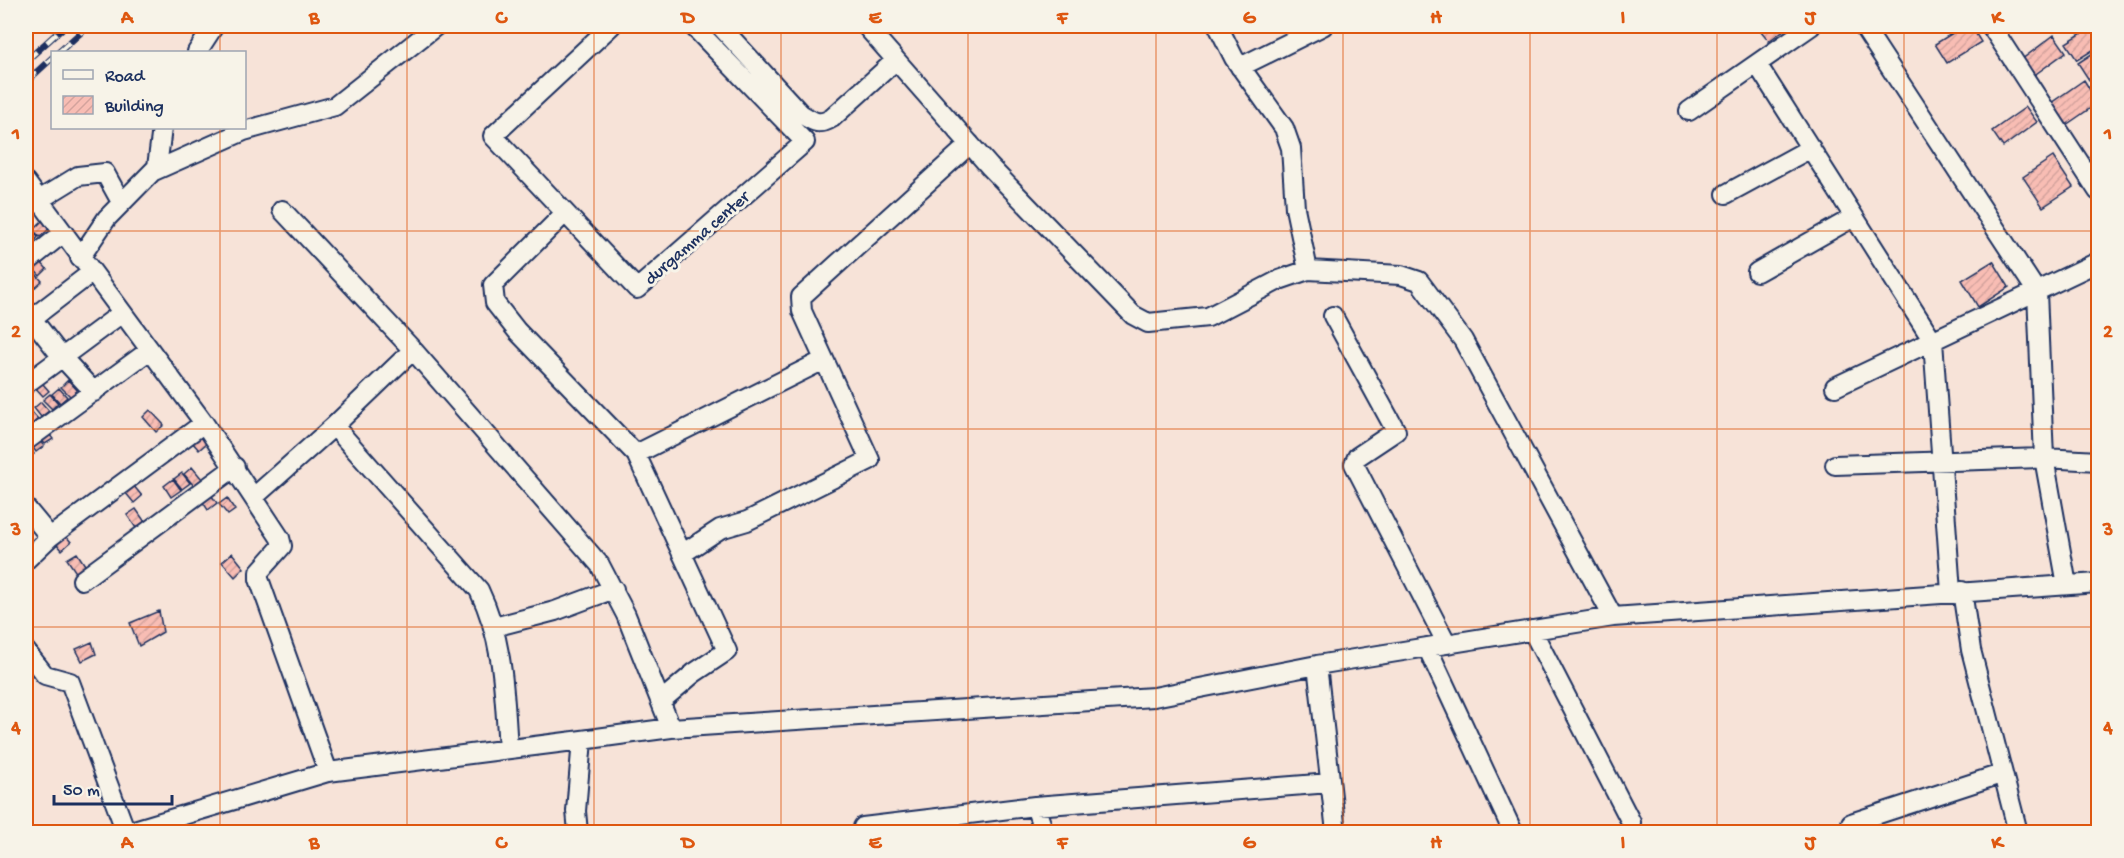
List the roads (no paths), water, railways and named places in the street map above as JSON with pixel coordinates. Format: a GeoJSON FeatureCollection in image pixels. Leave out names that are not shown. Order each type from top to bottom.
{"type":"FeatureCollection","features":[{"type":"Feature","properties":{"kind":"street"},"geometry":{"type":"LineString","coordinates":[[198,51],[214,26]]}},
{"type":"Feature","properties":{"kind":"street"},"geometry":{"type":"LineString","coordinates":[[154,171],[244,131],[335,106],[436,26]]}},
{"type":"Feature","properties":{"kind":"street","name":"durgamma center"},"geometry":{"type":"LineString","coordinates":[[611,26],[492,136],[637,289],[805,142],[693,26]]}},
{"type":"Feature","properties":{"kind":"street"},"geometry":{"type":"LineString","coordinates":[[720,26],[801,114],[815,123],[822,124],[832,118],[896,60]]}},
{"type":"Feature","properties":{"kind":"street"},"geometry":{"type":"LineString","coordinates":[[866,26],[970,144],[1133,315],[1148,323],[1208,317],[1279,280],[1308,270],[1401,275],[1419,281],[1430,292],[1464,340],[1613,617]]}},
{"type":"Feature","properties":{"kind":"street"},"geometry":{"type":"LineString","coordinates":[[1218,26],[1240,67],[1284,128],[1291,148],[1295,208],[1308,270]]}},
{"type":"Feature","properties":{"kind":"street"},"geometry":{"type":"LineString","coordinates":[[1240,67],[1323,26]]}},
{"type":"Feature","properties":{"kind":"street"},"geometry":{"type":"LineString","coordinates":[[1689,111],[1811,26]]}},
{"type":"Feature","properties":{"kind":"street"},"geometry":{"type":"LineString","coordinates":[[1863,26],[2037,292],[2044,458],[2067,585]]}},
{"type":"Feature","properties":{"kind":"street"},"geometry":{"type":"LineString","coordinates":[[1991,26],[2098,191]]}},
{"type":"Feature","properties":{"kind":"street"},"geometry":{"type":"LineString","coordinates":[[1757,64],[1933,341],[1942,460],[1956,592],[2001,774],[2018,832]]}},
{"type":"Feature","properties":{"kind":"street"},"geometry":{"type":"LineString","coordinates":[[80,258],[121,202],[154,171],[158,164],[162,129]]}},
{"type":"Feature","properties":{"kind":"street"},"geometry":{"type":"LineString","coordinates":[[682,554],[720,529],[747,521],[870,460],[802,311],[801,297],[970,144]]}},
{"type":"Feature","properties":{"kind":"street"},"geometry":{"type":"LineString","coordinates":[[1726,194],[1811,148]]}},
{"type":"Feature","properties":{"kind":"street"},"geometry":{"type":"LineString","coordinates":[[32,203],[78,176],[105,174],[121,202]]}},
{"type":"Feature","properties":{"kind":"street"},"geometry":{"type":"LineString","coordinates":[[26,182],[32,203],[62,234],[150,350],[235,467],[280,538],[282,546],[260,572],[259,579],[328,772]]}},
{"type":"Feature","properties":{"kind":"street"},"geometry":{"type":"LineString","coordinates":[[282,210],[413,350],[600,566],[614,589],[671,728]]}},
{"type":"Feature","properties":{"kind":"street"},"geometry":{"type":"LineString","coordinates":[[565,213],[493,285],[495,303],[517,331],[636,454],[727,651],[694,673],[661,701]]}},
{"type":"Feature","properties":{"kind":"street"},"geometry":{"type":"LineString","coordinates":[[1757,272],[1854,217]]}},
{"type":"Feature","properties":{"kind":"street"},"geometry":{"type":"LineString","coordinates":[[26,263],[62,234]]}},
{"type":"Feature","properties":{"kind":"street"},"geometry":{"type":"LineString","coordinates":[[1834,387],[2098,262]]}},
{"type":"Feature","properties":{"kind":"street"},"geometry":{"type":"LineString","coordinates":[[91,273],[28,318],[94,392]]}},
{"type":"Feature","properties":{"kind":"street"},"geometry":{"type":"LineString","coordinates":[[26,384],[122,313]]}},
{"type":"Feature","properties":{"kind":"street"},"geometry":{"type":"LineString","coordinates":[[1333,316],[1396,431],[1358,457],[1354,464],[1447,644]]}},
{"type":"Feature","properties":{"kind":"street"},"geometry":{"type":"LineString","coordinates":[[26,441],[150,350]]}},
{"type":"Feature","properties":{"kind":"street"},"geometry":{"type":"LineString","coordinates":[[254,496],[334,426],[413,350]]}},
{"type":"Feature","properties":{"kind":"street"},"geometry":{"type":"LineString","coordinates":[[636,454],[824,360]]}},
{"type":"Feature","properties":{"kind":"street"},"geometry":{"type":"LineString","coordinates":[[26,560],[50,537],[204,423]]}},
{"type":"Feature","properties":{"kind":"street"},"geometry":{"type":"LineString","coordinates":[[334,426],[479,590],[500,649],[508,749]]}},
{"type":"Feature","properties":{"kind":"street"},"geometry":{"type":"LineString","coordinates":[[1835,465],[2044,458],[2098,461]]}},
{"type":"Feature","properties":{"kind":"street"},"geometry":{"type":"LineString","coordinates":[[82,580],[235,467]]}},
{"type":"Feature","properties":{"kind":"street"},"geometry":{"type":"LineString","coordinates":[[26,508],[50,537]]}},
{"type":"Feature","properties":{"kind":"street"},"geometry":{"type":"LineString","coordinates":[[26,651],[45,675],[70,682],[127,832],[328,772],[671,728],[1154,697],[1317,665],[1613,617],[2098,583]]}},
{"type":"Feature","properties":{"kind":"street"},"geometry":{"type":"LineString","coordinates":[[494,627],[555,611],[614,589]]}},
{"type":"Feature","properties":{"kind":"street"},"geometry":{"type":"LineString","coordinates":[[1532,630],[1631,822]]}},
{"type":"Feature","properties":{"kind":"street"},"geometry":{"type":"LineString","coordinates":[[1427,647],[1512,832]]}},
{"type":"Feature","properties":{"kind":"street"},"geometry":{"type":"LineString","coordinates":[[1317,665],[1336,832]]}},
{"type":"Feature","properties":{"kind":"street"},"geometry":{"type":"LineString","coordinates":[[578,832],[576,811],[582,740]]}},
{"type":"Feature","properties":{"kind":"street"},"geometry":{"type":"LineString","coordinates":[[1851,823],[2001,774]]}},
{"type":"Feature","properties":{"kind":"street"},"geometry":{"type":"LineString","coordinates":[[863,827],[1035,806],[1330,783]]}},
{"type":"Feature","properties":{"kind":"street"},"geometry":{"type":"LineString","coordinates":[[1035,806],[1044,832]]}},
{"type":"Feature","properties":{"kind":"railway"},"geometry":{"type":"LineString","coordinates":[[26,61],[65,26]]}},
{"type":"Feature","properties":{"kind":"railway"},"geometry":{"type":"LineString","coordinates":[[60,51],[88,26]]}},
{"type":"Feature","properties":{"kind":"railway"},"geometry":{"type":"LineString","coordinates":[[26,82],[51,59]]}}]}
